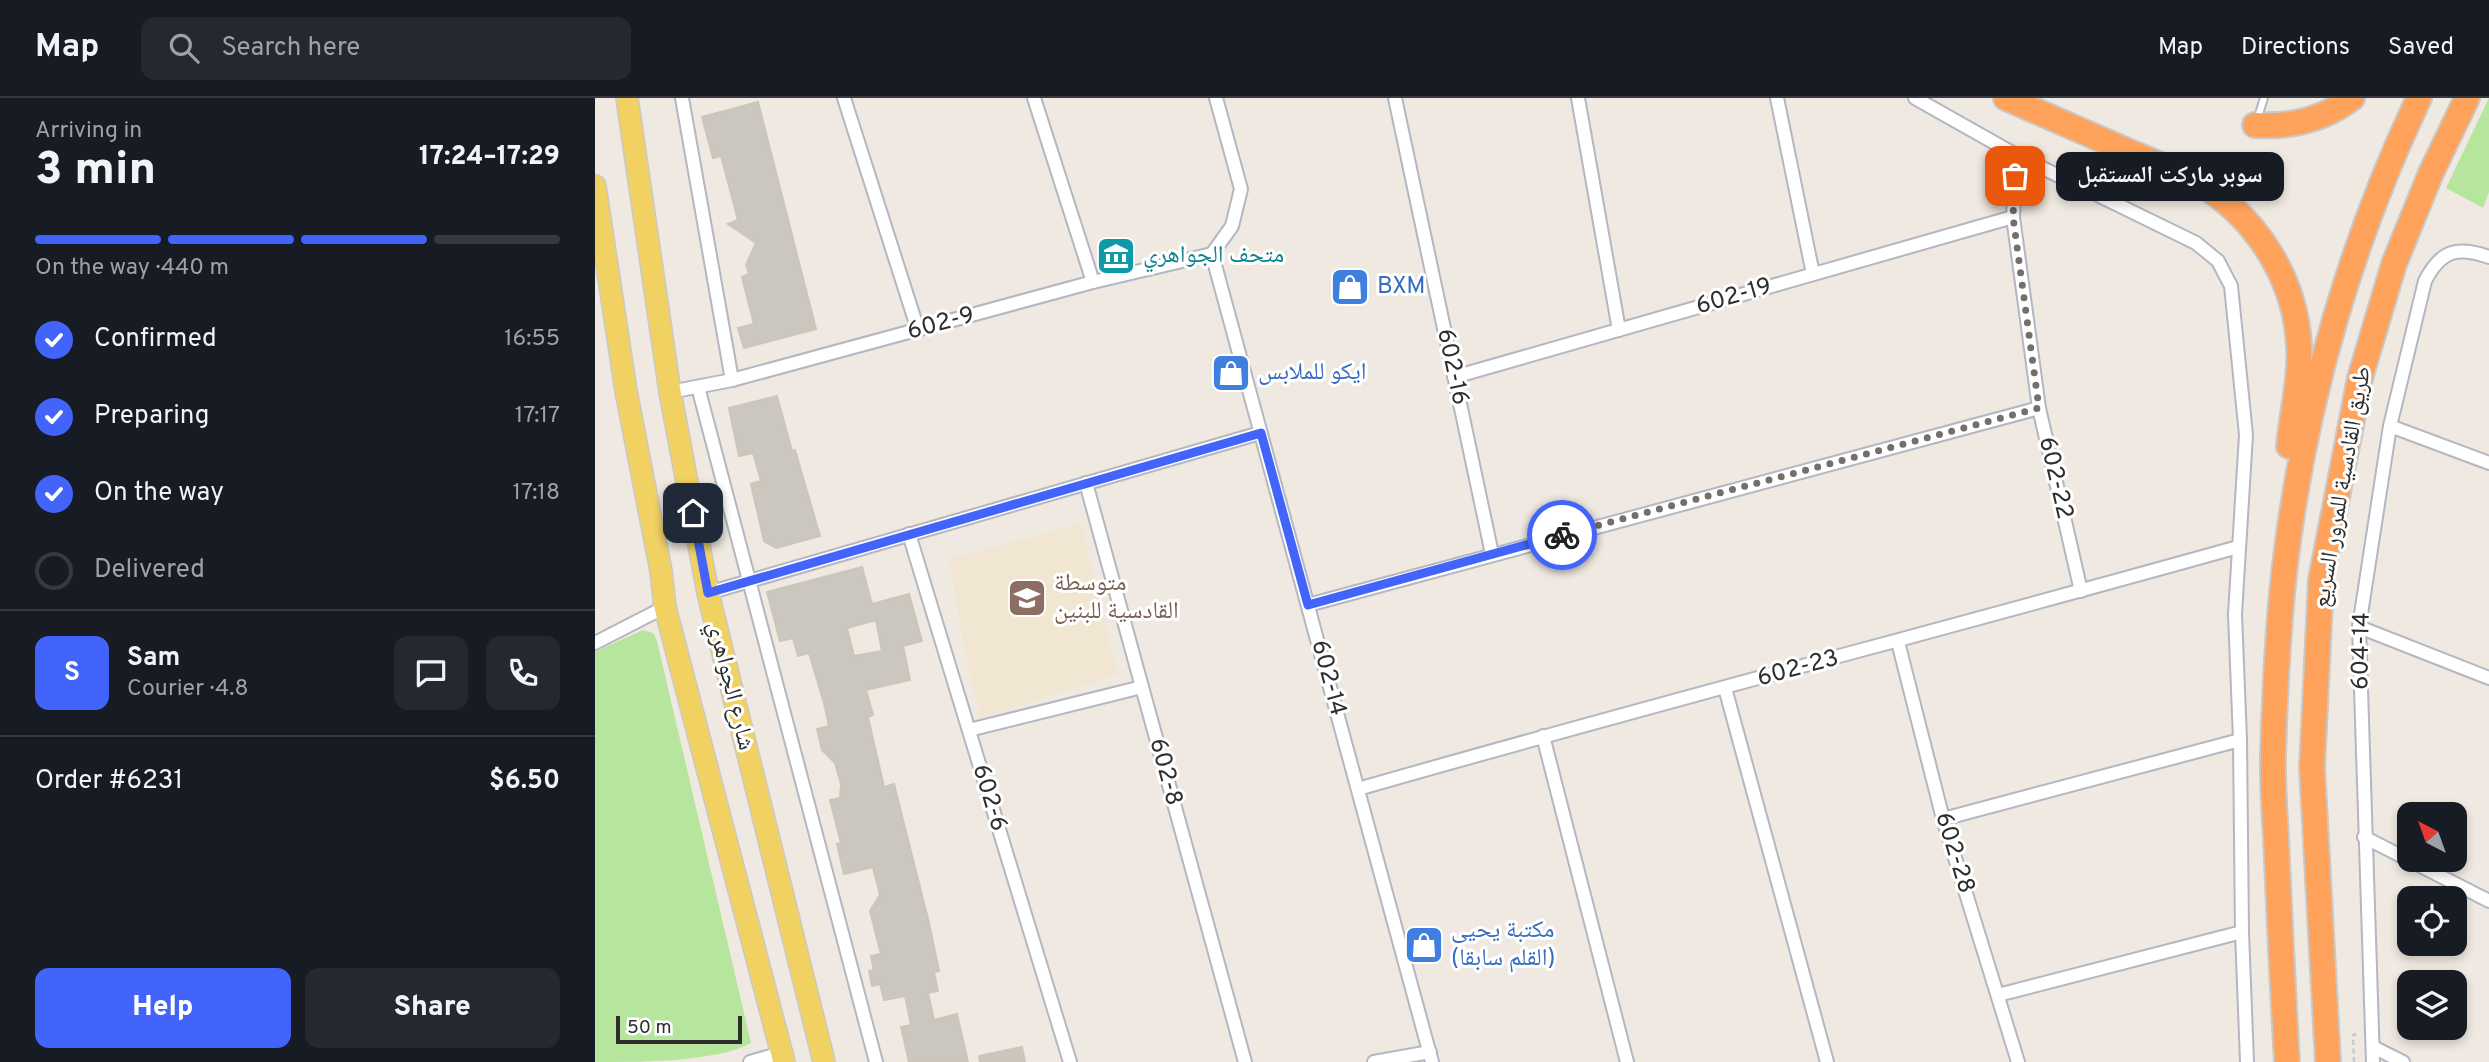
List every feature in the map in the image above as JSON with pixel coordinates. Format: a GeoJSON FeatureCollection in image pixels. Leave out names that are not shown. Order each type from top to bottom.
{"type":"FeatureCollection","features":[{"type":"Feature","properties":{"kind":"highway"},"geometry":{"type":"LineString","coordinates":[[2006,98],[2190,179],[2225,201],[2254,230],[2281,274],[2297,324],[2299,365],[2288,451],[2296,490]]}},
{"type":"Feature","properties":{"kind":"highway"},"geometry":{"type":"LineString","coordinates":[[2255,125],[2280,126],[2311,121],[2352,98]]}},
{"type":"Feature","properties":{"kind":"highway","name":"طريق القادسية للمرور السريع"},"geometry":{"type":"LineString","coordinates":[[2287,1062],[2273,757],[2280,610],[2296,490],[2308,424],[2357,252],[2392,156],[2419,98]]}},
{"type":"Feature","properties":{"kind":"highway","name":"طريق القادسية للمرور السريع"},"geometry":{"type":"LineString","coordinates":[[2328,1062],[2312,767],[2321,580],[2360,378],[2379,315],[2395,264],[2431,173],[2467,98]]}},
{"type":"Feature","properties":{"kind":"main road","name":"شارع الجواهري"},"geometry":{"type":"LineString","coordinates":[[627,98],[670,393],[708,593],[824,1062]]}},
{"type":"Feature","properties":{"kind":"main road","name":"شارع الجواهري"},"geometry":{"type":"LineString","coordinates":[[595,186],[626,391],[661,571],[665,607],[783,1057]]}},
{"type":"Feature","properties":{"kind":"street"},"geometry":{"type":"LineString","coordinates":[[682,98],[732,380]]}},
{"type":"Feature","properties":{"kind":"street"},"geometry":{"type":"LineString","coordinates":[[844,98],[918,330]]}},
{"type":"Feature","properties":{"kind":"street"},"geometry":{"type":"LineString","coordinates":[[1034,98],[1093,282]]}},
{"type":"Feature","properties":{"kind":"street"},"geometry":{"type":"LineString","coordinates":[[1212,254],[1232,226],[1241,188],[1216,98]]}},
{"type":"Feature","properties":{"kind":"street","name":"602-16"},"geometry":{"type":"LineString","coordinates":[[1395,98],[1492,554]]}},
{"type":"Feature","properties":{"kind":"street"},"geometry":{"type":"LineString","coordinates":[[1578,98],[1619,330]]}},
{"type":"Feature","properties":{"kind":"street"},"geometry":{"type":"LineString","coordinates":[[1777,98],[1813,274]]}},
{"type":"Feature","properties":{"kind":"street"},"geometry":{"type":"LineString","coordinates":[[1915,98],[2016,155],[2196,243],[2208,251],[2225,273],[2234,300],[2246,435],[2235,614],[2247,1062]]}},
{"type":"Feature","properties":{"kind":"street","name":"602-22"},"geometry":{"type":"LineString","coordinates":[[2016,155],[2013,217],[2039,408],[2081,591]]}},
{"type":"Feature","properties":{"kind":"street","name":"602-19"},"geometry":{"type":"LineString","coordinates":[[1454,377],[2013,217]]}},
{"type":"Feature","properties":{"kind":"street","name":"604-14"},"geometry":{"type":"LineString","coordinates":[[2373,1062],[2359,627],[2390,426],[2425,281],[2433,266],[2446,255],[2462,250],[2489,257]]}},
{"type":"Feature","properties":{"kind":"street","name":"602-9"},"geometry":{"type":"LineString","coordinates":[[670,393],[732,380],[1093,282],[1212,254]]}},
{"type":"Feature","properties":{"kind":"street","name":"602-14"},"geometry":{"type":"LineString","coordinates":[[1212,254],[1431,1057]]}},
{"type":"Feature","properties":{"kind":"street"},"geometry":{"type":"LineString","coordinates":[[698,387],[876,1062]]}},
{"type":"Feature","properties":{"kind":"street"},"geometry":{"type":"LineString","coordinates":[[1308,605],[2039,408]]}},
{"type":"Feature","properties":{"kind":"street"},"geometry":{"type":"LineString","coordinates":[[2390,426],[2489,463]]}},
{"type":"Feature","properties":{"kind":"street"},"geometry":{"type":"LineString","coordinates":[[708,593],[1261,433]]}},
{"type":"Feature","properties":{"kind":"street","name":"602-8"},"geometry":{"type":"LineString","coordinates":[[1086,483],[1245,1062]]}},
{"type":"Feature","properties":{"kind":"street","name":"602-6"},"geometry":{"type":"LineString","coordinates":[[909,534],[1070,1062]]}},
{"type":"Feature","properties":{"kind":"street","name":"602-23"},"geometry":{"type":"LineString","coordinates":[[1358,789],[1542,736],[1898,642],[2238,547]]}},
{"type":"Feature","properties":{"kind":"street"},"geometry":{"type":"LineString","coordinates":[[595,643],[665,607]]}},
{"type":"Feature","properties":{"kind":"street"},"geometry":{"type":"LineString","coordinates":[[2359,627],[2489,678]]}},
{"type":"Feature","properties":{"kind":"street","name":"602-28"},"geometry":{"type":"LineString","coordinates":[[1898,642],[1943,819],[2018,1062]]}},
{"type":"Feature","properties":{"kind":"street"},"geometry":{"type":"LineString","coordinates":[[969,730],[1142,687]]}},
{"type":"Feature","properties":{"kind":"street"},"geometry":{"type":"LineString","coordinates":[[1725,688],[1827,1062]]}},
{"type":"Feature","properties":{"kind":"street"},"geometry":{"type":"LineString","coordinates":[[1542,736],[1627,1062]]}},
{"type":"Feature","properties":{"kind":"street"},"geometry":{"type":"LineString","coordinates":[[1943,819],[2240,740]]}},
{"type":"Feature","properties":{"kind":"street"},"geometry":{"type":"LineString","coordinates":[[2364,838],[2489,901]]}},
{"type":"Feature","properties":{"kind":"street"},"geometry":{"type":"LineString","coordinates":[[1998,995],[2242,932]]}},
{"type":"Feature","properties":{"kind":"street"},"geometry":{"type":"LineString","coordinates":[[2373,1047],[2403,1062]]}},
{"type":"Feature","properties":{"kind":"street"},"geometry":{"type":"LineString","coordinates":[[750,1062],[783,1057]]}},
{"type":"Feature","properties":{"kind":"street"},"geometry":{"type":"LineString","coordinates":[[1374,1062],[1431,1057]]}},
{"type":"Feature","properties":{"kind":"lane"},"geometry":{"type":"LineString","coordinates":[[2255,125],[2264,98]]}},
{"type":"Feature","properties":{"kind":"path"},"geometry":{"type":"LineString","coordinates":[[2353,1035],[2354,1062]]}},
{"type":"Feature","properties":{"kind":"shaded area","name":"متوسطة القادسية للبنين"},"geometry":{"type":"Polygon","coordinates":[[[1081,524],[1117,675],[980,718],[949,559],[1081,524]]]}},
{"type":"Feature","properties":{"kind":"green space"},"geometry":{"type":"Polygon","coordinates":[[[2489,98],[2489,192],[2483,208],[2446,188],[2489,98]]]}},
{"type":"Feature","properties":{"kind":"green space"},"geometry":{"type":"Polygon","coordinates":[[[643,630],[653,633],[657,641],[751,1043],[719,1054],[699,1057],[595,1062],[595,652],[643,630]]]}},
{"type":"Feature","properties":{"kind":"building"},"geometry":{"type":"Polygon","coordinates":[[[758,102],[816,329],[744,348],[738,328],[754,324],[742,277],[749,274],[746,265],[756,243],[728,224],[738,220],[721,156],[713,158],[702,117],[758,102]]]}},
{"type":"Feature","properties":{"kind":"building"},"geometry":{"type":"Polygon","coordinates":[[[777,396],[820,536],[776,548],[764,541],[751,484],[761,481],[753,453],[739,456],[729,408],[777,396]]]}},
{"type":"Feature","properties":{"kind":"building"},"geometry":{"type":"Polygon","coordinates":[[[862,567],[872,604],[909,594],[922,641],[903,646],[910,680],[866,690],[873,715],[868,717],[884,787],[894,784],[929,923],[939,971],[934,972],[938,991],[928,993],[934,1020],[957,1014],[968,1062],[909,1062],[901,1027],[911,1025],[905,996],[884,1000],[880,984],[872,986],[869,971],[874,970],[871,956],[881,954],[870,911],[880,895],[873,867],[844,874],[837,844],[841,843],[830,800],[840,798],[841,784],[835,763],[822,750],[817,729],[829,726],[824,703],[809,653],[798,656],[793,638],[780,641],[767,592],[862,567]],[[876,620],[847,628],[854,656],[882,651],[876,620]]]}},
{"type":"Feature","properties":{"kind":"building"},"geometry":{"type":"Polygon","coordinates":[[[1022,1047],[1025,1062],[980,1062],[979,1056],[1022,1047]]]}},
{"type":"Feature","properties":{"kind":"way so far"},"geometry":{"type":"LineString","coordinates":[[1562,535],[2039,408],[2013,217],[2015,176]]}},
{"type":"Feature","properties":{"kind":"place","name":"سوبر ماركت المستقبل"},"geometry":{"type":"Point","coordinates":[2015,176]}},
{"type":"Feature","properties":{"kind":"place","name":"متحف الجواهري"},"geometry":{"type":"Point","coordinates":[1116,256]}},
{"type":"Feature","properties":{"kind":"place","name":"BXM"},"geometry":{"type":"Point","coordinates":[1350,287]}},
{"type":"Feature","properties":{"kind":"place","name":"ايكو للملابس"},"geometry":{"type":"Point","coordinates":[1231,373]}},
{"type":"Feature","properties":{"kind":"place","name":"متوسطة القادسية للبنين"},"geometry":{"type":"Point","coordinates":[1027,598]}},
{"type":"Feature","properties":{"kind":"place","name":"مكتبة يحيى (القلم سابقا)"},"geometry":{"type":"Point","coordinates":[1424,945]}},
{"type":"Feature","properties":{"kind":"route"},"geometry":{"type":"LineString","coordinates":[[693,513],[708,593],[1261,433],[1308,605],[1562,535]]}}]}
